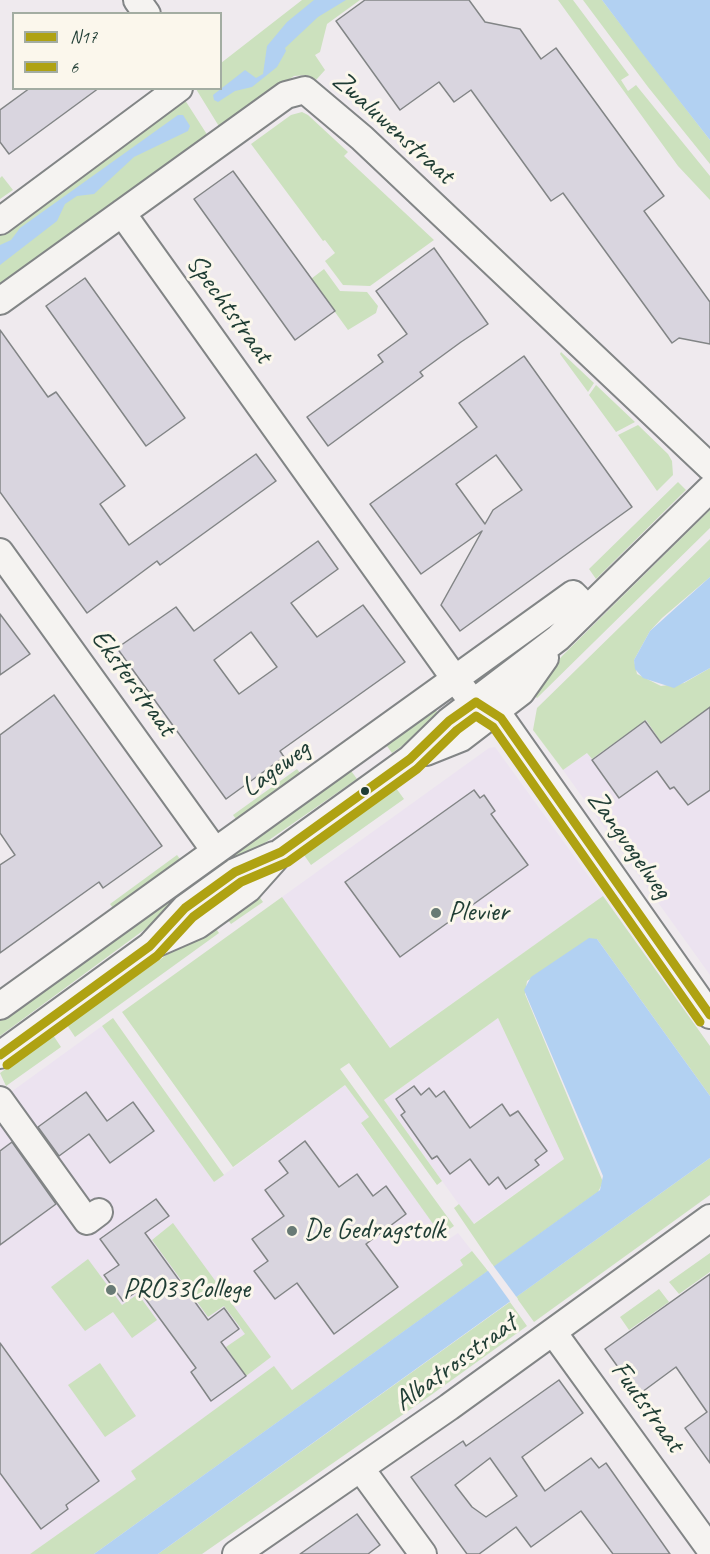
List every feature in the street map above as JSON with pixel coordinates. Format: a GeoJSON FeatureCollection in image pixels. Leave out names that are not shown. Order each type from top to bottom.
{"type":"FeatureCollection","features":[{"type":"Feature","properties":{"kind":"street"},"geometry":{"type":"LineString","coordinates":[[0,221],[176,90]]}},
{"type":"Feature","properties":{"kind":"street","name":"Zwaluwenstraat"},"geometry":{"type":"LineString","coordinates":[[0,301],[286,95],[305,90],[362,138],[710,467]]}},
{"type":"Feature","properties":{"kind":"street","name":"Spechtstraat"},"geometry":{"type":"LineString","coordinates":[[122,213],[455,679],[469,697],[485,708]]}},
{"type":"Feature","properties":{"kind":"street"},"geometry":{"type":"LineString","coordinates":[[0,1055],[150,946],[185,908],[235,872],[281,852],[410,759],[461,738],[485,708],[521,692],[558,638],[710,489]]}},
{"type":"Feature","properties":{"kind":"street","name":"Eksterstraat"},"geometry":{"type":"LineString","coordinates":[[0,552],[215,851]]}},
{"type":"Feature","properties":{"kind":"street","name":"Lageweg"},"geometry":{"type":"LineString","coordinates":[[0,1006],[573,594],[587,608]]}},
{"type":"Feature","properties":{"kind":"street","name":"Zangvogelweg"},"geometry":{"type":"LineString","coordinates":[[485,708],[501,718],[710,1015]]}},
{"type":"Feature","properties":{"kind":"street"},"geometry":{"type":"LineString","coordinates":[[0,1100],[87,1221],[99,1212]]}},
{"type":"Feature","properties":{"kind":"street","name":"Albatrosstraat"},"geometry":{"type":"LineString","coordinates":[[236,1554],[361,1469],[710,1218]]}},
{"type":"Feature","properties":{"kind":"street","name":"Fuutstraat"},"geometry":{"type":"LineString","coordinates":[[553,1332],[710,1549]]}},
{"type":"Feature","properties":{"kind":"street"},"geometry":{"type":"LineString","coordinates":[[361,1469],[423,1554]]}},
{"type":"Feature","properties":{"kind":"shaded area"},"geometry":{"type":"Polygon","coordinates":[[[710,707],[710,975],[563,770],[587,753],[592,759],[646,720],[710,707]]]}},
{"type":"Feature","properties":{"kind":"shaded area","name":"Plevier"},"geometry":{"type":"Polygon","coordinates":[[[495,747],[603,896],[390,1048],[282,897],[489,748],[495,747]]]}},
{"type":"Feature","properties":{"kind":"shaded area"},"geometry":{"type":"Polygon","coordinates":[[[498,1018],[564,1159],[473,1224],[384,1100],[498,1018]]]}},
{"type":"Feature","properties":{"kind":"shaded area"},"geometry":{"type":"Polygon","coordinates":[[[102,1026],[214,1182],[345,1085],[369,1117],[361,1124],[446,1241],[458,1233],[472,1251],[460,1260],[463,1265],[292,1390],[274,1367],[132,1471],[137,1479],[30,1554],[0,1554],[0,1100],[102,1026]]]}},
{"type":"Feature","properties":{"kind":"green space"},"geometry":{"type":"Polygon","coordinates":[[[302,0],[360,0],[327,24],[320,52],[315,55],[325,70],[316,80],[307,75],[294,76],[220,128],[197,90],[222,90],[222,62],[302,0]]]}},
{"type":"Feature","properties":{"kind":"green space"},"geometry":{"type":"Polygon","coordinates":[[[558,0],[573,0],[629,75],[621,80],[628,91],[636,85],[710,176],[710,200],[678,166],[558,0]]]}},
{"type":"Feature","properties":{"kind":"green space"},"geometry":{"type":"Polygon","coordinates":[[[583,0],[602,0],[710,140],[710,164],[648,87],[583,0]]]}},
{"type":"Feature","properties":{"kind":"green space"},"geometry":{"type":"Polygon","coordinates":[[[183,97],[208,136],[0,287],[0,229],[183,97]]]}},
{"type":"Feature","properties":{"kind":"green space"},"geometry":{"type":"Polygon","coordinates":[[[302,112],[348,152],[344,156],[434,240],[370,286],[343,285],[325,261],[335,253],[325,240],[323,241],[251,144],[291,115],[302,112]]]}},
{"type":"Feature","properties":{"kind":"green space"},"geometry":{"type":"Polygon","coordinates":[[[2,176],[13,190],[0,199],[0,178],[2,176]]]}},
{"type":"Feature","properties":{"kind":"green space"},"geometry":{"type":"Polygon","coordinates":[[[324,269],[340,291],[367,292],[378,306],[376,313],[348,330],[311,279],[324,269]]]}},
{"type":"Feature","properties":{"kind":"green space"},"geometry":{"type":"Polygon","coordinates":[[[561,352],[594,383],[588,392],[560,354],[561,352]]]}},
{"type":"Feature","properties":{"kind":"green space"},"geometry":{"type":"Polygon","coordinates":[[[596,385],[635,422],[616,432],[589,395],[596,385]]]}},
{"type":"Feature","properties":{"kind":"green space"},"geometry":{"type":"Polygon","coordinates":[[[638,425],[668,454],[672,461],[673,475],[657,491],[618,435],[638,425]]]}},
{"type":"Feature","properties":{"kind":"green space"},"geometry":{"type":"Polygon","coordinates":[[[678,482],[686,490],[596,579],[589,569],[678,482]]]}},
{"type":"Feature","properties":{"kind":"green space"},"geometry":{"type":"Polygon","coordinates":[[[710,510],[710,528],[537,698],[532,694],[562,656],[710,510]]]}},
{"type":"Feature","properties":{"kind":"green space"},"geometry":{"type":"Polygon","coordinates":[[[710,539],[710,577],[650,631],[634,660],[637,674],[661,686],[684,683],[710,668],[710,707],[661,742],[646,720],[592,759],[587,753],[563,770],[533,730],[537,708],[710,539]]]}},
{"type":"Feature","properties":{"kind":"green space"},"geometry":{"type":"Polygon","coordinates":[[[434,707],[441,718],[392,753],[384,742],[434,707]]]}},
{"type":"Feature","properties":{"kind":"green space"},"geometry":{"type":"Polygon","coordinates":[[[349,768],[357,779],[220,874],[214,865],[255,836],[257,839],[282,821],[280,817],[349,768]]]}},
{"type":"Feature","properties":{"kind":"green space"},"geometry":{"type":"Polygon","coordinates":[[[297,769],[300,773],[236,819],[233,815],[297,769]]]}},
{"type":"Feature","properties":{"kind":"green space"},"geometry":{"type":"Polygon","coordinates":[[[396,788],[404,799],[311,865],[304,855],[396,788]]]}},
{"type":"Feature","properties":{"kind":"green space"},"geometry":{"type":"Polygon","coordinates":[[[177,855],[180,859],[113,908],[110,904],[177,855]]]}},
{"type":"Feature","properties":{"kind":"green space"},"geometry":{"type":"Polygon","coordinates":[[[202,873],[209,882],[0,1036],[0,1019],[126,928],[129,931],[155,912],[153,909],[202,873]]]}},
{"type":"Feature","properties":{"kind":"green space"},"geometry":{"type":"Polygon","coordinates":[[[256,892],[263,902],[231,924],[224,915],[256,892]]]}},
{"type":"Feature","properties":{"kind":"green space"},"geometry":{"type":"Polygon","coordinates":[[[603,896],[710,1046],[710,1096],[597,939],[527,981],[525,994],[603,1182],[598,1192],[494,1267],[454,1208],[459,1204],[474,1224],[564,1159],[498,1018],[384,1100],[442,1181],[437,1185],[349,1063],[340,1069],[454,1226],[441,1235],[361,1123],[369,1117],[345,1085],[233,1167],[122,1012],[282,897],[390,1048],[603,896]]]}},
{"type":"Feature","properties":{"kind":"green space"},"geometry":{"type":"Polygon","coordinates":[[[212,923],[219,933],[75,1037],[67,1025],[212,923]]]}},
{"type":"Feature","properties":{"kind":"green space"},"geometry":{"type":"Polygon","coordinates":[[[113,1018],[224,1175],[214,1182],[102,1026],[113,1018]]]}},
{"type":"Feature","properties":{"kind":"green space"},"geometry":{"type":"Polygon","coordinates":[[[53,1035],[61,1047],[6,1086],[0,1073],[53,1035]]]}},
{"type":"Feature","properties":{"kind":"green space"},"geometry":{"type":"Polygon","coordinates":[[[710,1158],[710,1195],[534,1322],[516,1297],[710,1158]]]}},
{"type":"Feature","properties":{"kind":"green space"},"geometry":{"type":"Polygon","coordinates":[[[173,1223],[271,1357],[246,1376],[226,1347],[245,1334],[224,1306],[208,1317],[152,1240],[173,1223]]]}},
{"type":"Feature","properties":{"kind":"green space"},"geometry":{"type":"Polygon","coordinates":[[[472,1251],[488,1271],[94,1554],[30,1554],[136,1479],[131,1471],[274,1366],[292,1390],[463,1265],[460,1260],[472,1251]]]}},
{"type":"Feature","properties":{"kind":"green space"},"geometry":{"type":"Polygon","coordinates":[[[710,1253],[710,1272],[679,1294],[669,1282],[710,1253]]]}},
{"type":"Feature","properties":{"kind":"green space"},"geometry":{"type":"Polygon","coordinates":[[[88,1259],[122,1305],[138,1294],[157,1320],[132,1338],[113,1312],[85,1331],[51,1287],[88,1259]]]}},
{"type":"Feature","properties":{"kind":"green space"},"geometry":{"type":"Polygon","coordinates":[[[659,1289],[669,1302],[629,1330],[620,1317],[659,1289]]]}},
{"type":"Feature","properties":{"kind":"green space"},"geometry":{"type":"Polygon","coordinates":[[[510,1302],[527,1326],[431,1395],[202,1554],[158,1554],[510,1302]]]}},
{"type":"Feature","properties":{"kind":"green space"},"geometry":{"type":"Polygon","coordinates":[[[100,1363],[136,1416],[105,1437],[68,1385],[100,1363]]]}},
{"type":"Feature","properties":{"kind":"water"},"geometry":{"type":"Polygon","coordinates":[[[314,0],[346,0],[318,17],[285,48],[286,51],[277,67],[252,87],[235,91],[218,102],[214,100],[213,95],[245,70],[256,78],[263,74],[267,46],[287,22],[314,0]]]}},
{"type":"Feature","properties":{"kind":"water"},"geometry":{"type":"Polygon","coordinates":[[[602,0],[710,0],[710,140],[642,53],[602,0]]]}},
{"type":"Feature","properties":{"kind":"water"},"geometry":{"type":"Polygon","coordinates":[[[178,115],[183,115],[190,126],[188,131],[134,157],[94,194],[77,196],[65,204],[57,221],[0,265],[0,245],[11,240],[20,228],[178,115]]]}},
{"type":"Feature","properties":{"kind":"water"},"geometry":{"type":"Polygon","coordinates":[[[710,577],[710,668],[674,688],[643,678],[635,669],[634,660],[650,631],[710,577]]]}},
{"type":"Feature","properties":{"kind":"water"},"geometry":{"type":"Polygon","coordinates":[[[589,938],[597,939],[710,1096],[710,1158],[158,1554],[94,1554],[600,1190],[603,1176],[524,990],[531,977],[589,938]]]}},
{"type":"Feature","properties":{"kind":"pier"},"geometry":{"type":"Polygon","coordinates":[[[492,1264],[518,1299],[512,1304],[486,1268],[492,1264]]]}},
{"type":"Feature","properties":{"kind":"building"},"geometry":{"type":"Polygon","coordinates":[[[365,0],[469,0],[485,22],[520,29],[541,59],[556,48],[664,196],[644,211],[710,302],[710,344],[679,338],[672,343],[563,193],[551,201],[471,90],[454,102],[439,82],[400,110],[336,21],[365,0]]]}},
{"type":"Feature","properties":{"kind":"building"},"geometry":{"type":"Polygon","coordinates":[[[27,90],[96,90],[9,154],[0,142],[0,110],[27,90]]]}},
{"type":"Feature","properties":{"kind":"building"},"geometry":{"type":"Polygon","coordinates":[[[233,171],[335,311],[295,340],[194,199],[233,171]]]}},
{"type":"Feature","properties":{"kind":"building"},"geometry":{"type":"Polygon","coordinates":[[[434,248],[488,324],[420,372],[423,376],[328,446],[307,417],[383,362],[378,355],[407,334],[376,291],[434,248]]]}},
{"type":"Feature","properties":{"kind":"building"},"geometry":{"type":"Polygon","coordinates":[[[85,278],[185,418],[146,446],[46,306],[85,278]]]}},
{"type":"Feature","properties":{"kind":"building"},"geometry":{"type":"Polygon","coordinates":[[[0,330],[48,397],[56,392],[125,486],[100,504],[129,545],[256,454],[276,481],[160,565],[157,561],[87,613],[0,492],[0,330]]]}},
{"type":"Feature","properties":{"kind":"building"},"geometry":{"type":"Polygon","coordinates":[[[524,356],[632,507],[460,631],[441,605],[482,531],[421,574],[370,504],[477,427],[459,403],[524,356]],[[496,455],[456,484],[485,524],[493,510],[522,490],[496,455]]]}},
{"type":"Feature","properties":{"kind":"building"},"geometry":{"type":"Polygon","coordinates":[[[318,541],[338,569],[291,603],[317,637],[363,605],[405,662],[280,751],[284,757],[226,799],[117,648],[176,607],[194,631],[318,541]],[[251,632],[214,660],[239,694],[277,667],[251,632]]]}},
{"type":"Feature","properties":{"kind":"building"},"geometry":{"type":"Polygon","coordinates":[[[0,614],[30,654],[0,675],[0,614]]]}},
{"type":"Feature","properties":{"kind":"building"},"geometry":{"type":"Polygon","coordinates":[[[54,695],[162,846],[103,888],[99,882],[0,953],[0,865],[15,855],[0,833],[0,735],[54,695]]]}},
{"type":"Feature","properties":{"kind":"building"},"geometry":{"type":"Polygon","coordinates":[[[710,707],[710,790],[688,805],[674,787],[670,789],[657,771],[619,798],[592,760],[645,721],[661,743],[710,707]]]}},
{"type":"Feature","properties":{"kind":"building"},"geometry":{"type":"Polygon","coordinates":[[[474,790],[480,798],[484,795],[495,811],[491,814],[528,865],[400,957],[345,882],[474,790]]]}},
{"type":"Feature","properties":{"kind":"building"},"geometry":{"type":"Polygon","coordinates":[[[414,1086],[421,1095],[429,1088],[436,1097],[444,1091],[470,1128],[502,1104],[510,1116],[518,1111],[547,1151],[535,1160],[539,1165],[506,1189],[498,1177],[489,1185],[470,1159],[450,1174],[437,1156],[432,1159],[401,1115],[405,1112],[396,1099],[414,1086]]]}},
{"type":"Feature","properties":{"kind":"building"},"geometry":{"type":"Polygon","coordinates":[[[86,1092],[107,1121],[133,1102],[154,1131],[110,1163],[89,1134],[59,1156],[38,1127],[86,1092]]]}},
{"type":"Feature","properties":{"kind":"building"},"geometry":{"type":"Polygon","coordinates":[[[305,1141],[339,1187],[357,1174],[373,1196],[386,1186],[406,1214],[366,1244],[398,1287],[334,1334],[297,1283],[275,1299],[254,1271],[268,1261],[252,1239],[284,1216],[265,1190],[288,1173],[279,1161],[305,1141]]]}},
{"type":"Feature","properties":{"kind":"building"},"geometry":{"type":"Polygon","coordinates":[[[12,1142],[56,1204],[0,1245],[0,1151],[12,1142]]]}},
{"type":"Feature","properties":{"kind":"building"},"geometry":{"type":"Polygon","coordinates":[[[156,1199],[169,1216],[145,1233],[208,1320],[224,1308],[239,1329],[221,1342],[246,1376],[211,1401],[191,1372],[196,1368],[139,1290],[123,1301],[104,1275],[119,1265],[100,1239],[156,1199]]]}},
{"type":"Feature","properties":{"kind":"building"},"geometry":{"type":"Polygon","coordinates":[[[710,1274],[710,1463],[685,1428],[707,1412],[676,1367],[638,1395],[605,1349],[710,1274]]]}},
{"type":"Feature","properties":{"kind":"building"},"geometry":{"type":"Polygon","coordinates":[[[0,1343],[99,1481],[66,1505],[68,1509],[41,1529],[0,1473],[0,1343]]]}},
{"type":"Feature","properties":{"kind":"building"},"geometry":{"type":"Polygon","coordinates":[[[559,1380],[583,1413],[522,1457],[545,1491],[591,1458],[599,1468],[606,1463],[670,1554],[613,1554],[581,1511],[531,1547],[516,1527],[479,1554],[467,1554],[411,1477],[463,1441],[466,1446],[559,1380]],[[490,1458],[455,1485],[472,1507],[486,1517],[517,1496],[490,1458]]]}},
{"type":"Feature","properties":{"kind":"building"},"geometry":{"type":"Polygon","coordinates":[[[357,1514],[380,1545],[368,1554],[300,1554],[357,1514]]]}},
{"type":"Feature","properties":{"kind":"transit line","name":"N17"},"geometry":{"type":"LineString","coordinates":[[476,702],[501,718],[710,1015]]}},
{"type":"Feature","properties":{"kind":"transit line","name":"N17"},"geometry":{"type":"LineString","coordinates":[[0,1055],[150,946],[185,908],[235,872],[281,852],[410,759],[449,721],[476,702]]}},
{"type":"Feature","properties":{"kind":"transit line","name":"6"},"geometry":{"type":"LineString","coordinates":[[7,1065],[157,956],[193,917],[241,882],[288,862],[417,769],[457,730],[476,716],[493,727],[700,1022]]}},
{"type":"Feature","properties":{"kind":"place","name":"Plevier"},"geometry":{"type":"Point","coordinates":[436,913]}},
{"type":"Feature","properties":{"kind":"place","name":"De Gedragstolk"},"geometry":{"type":"Point","coordinates":[292,1231]}},
{"type":"Feature","properties":{"kind":"place","name":"PRO33College"},"geometry":{"type":"Point","coordinates":[111,1290]}}]}
